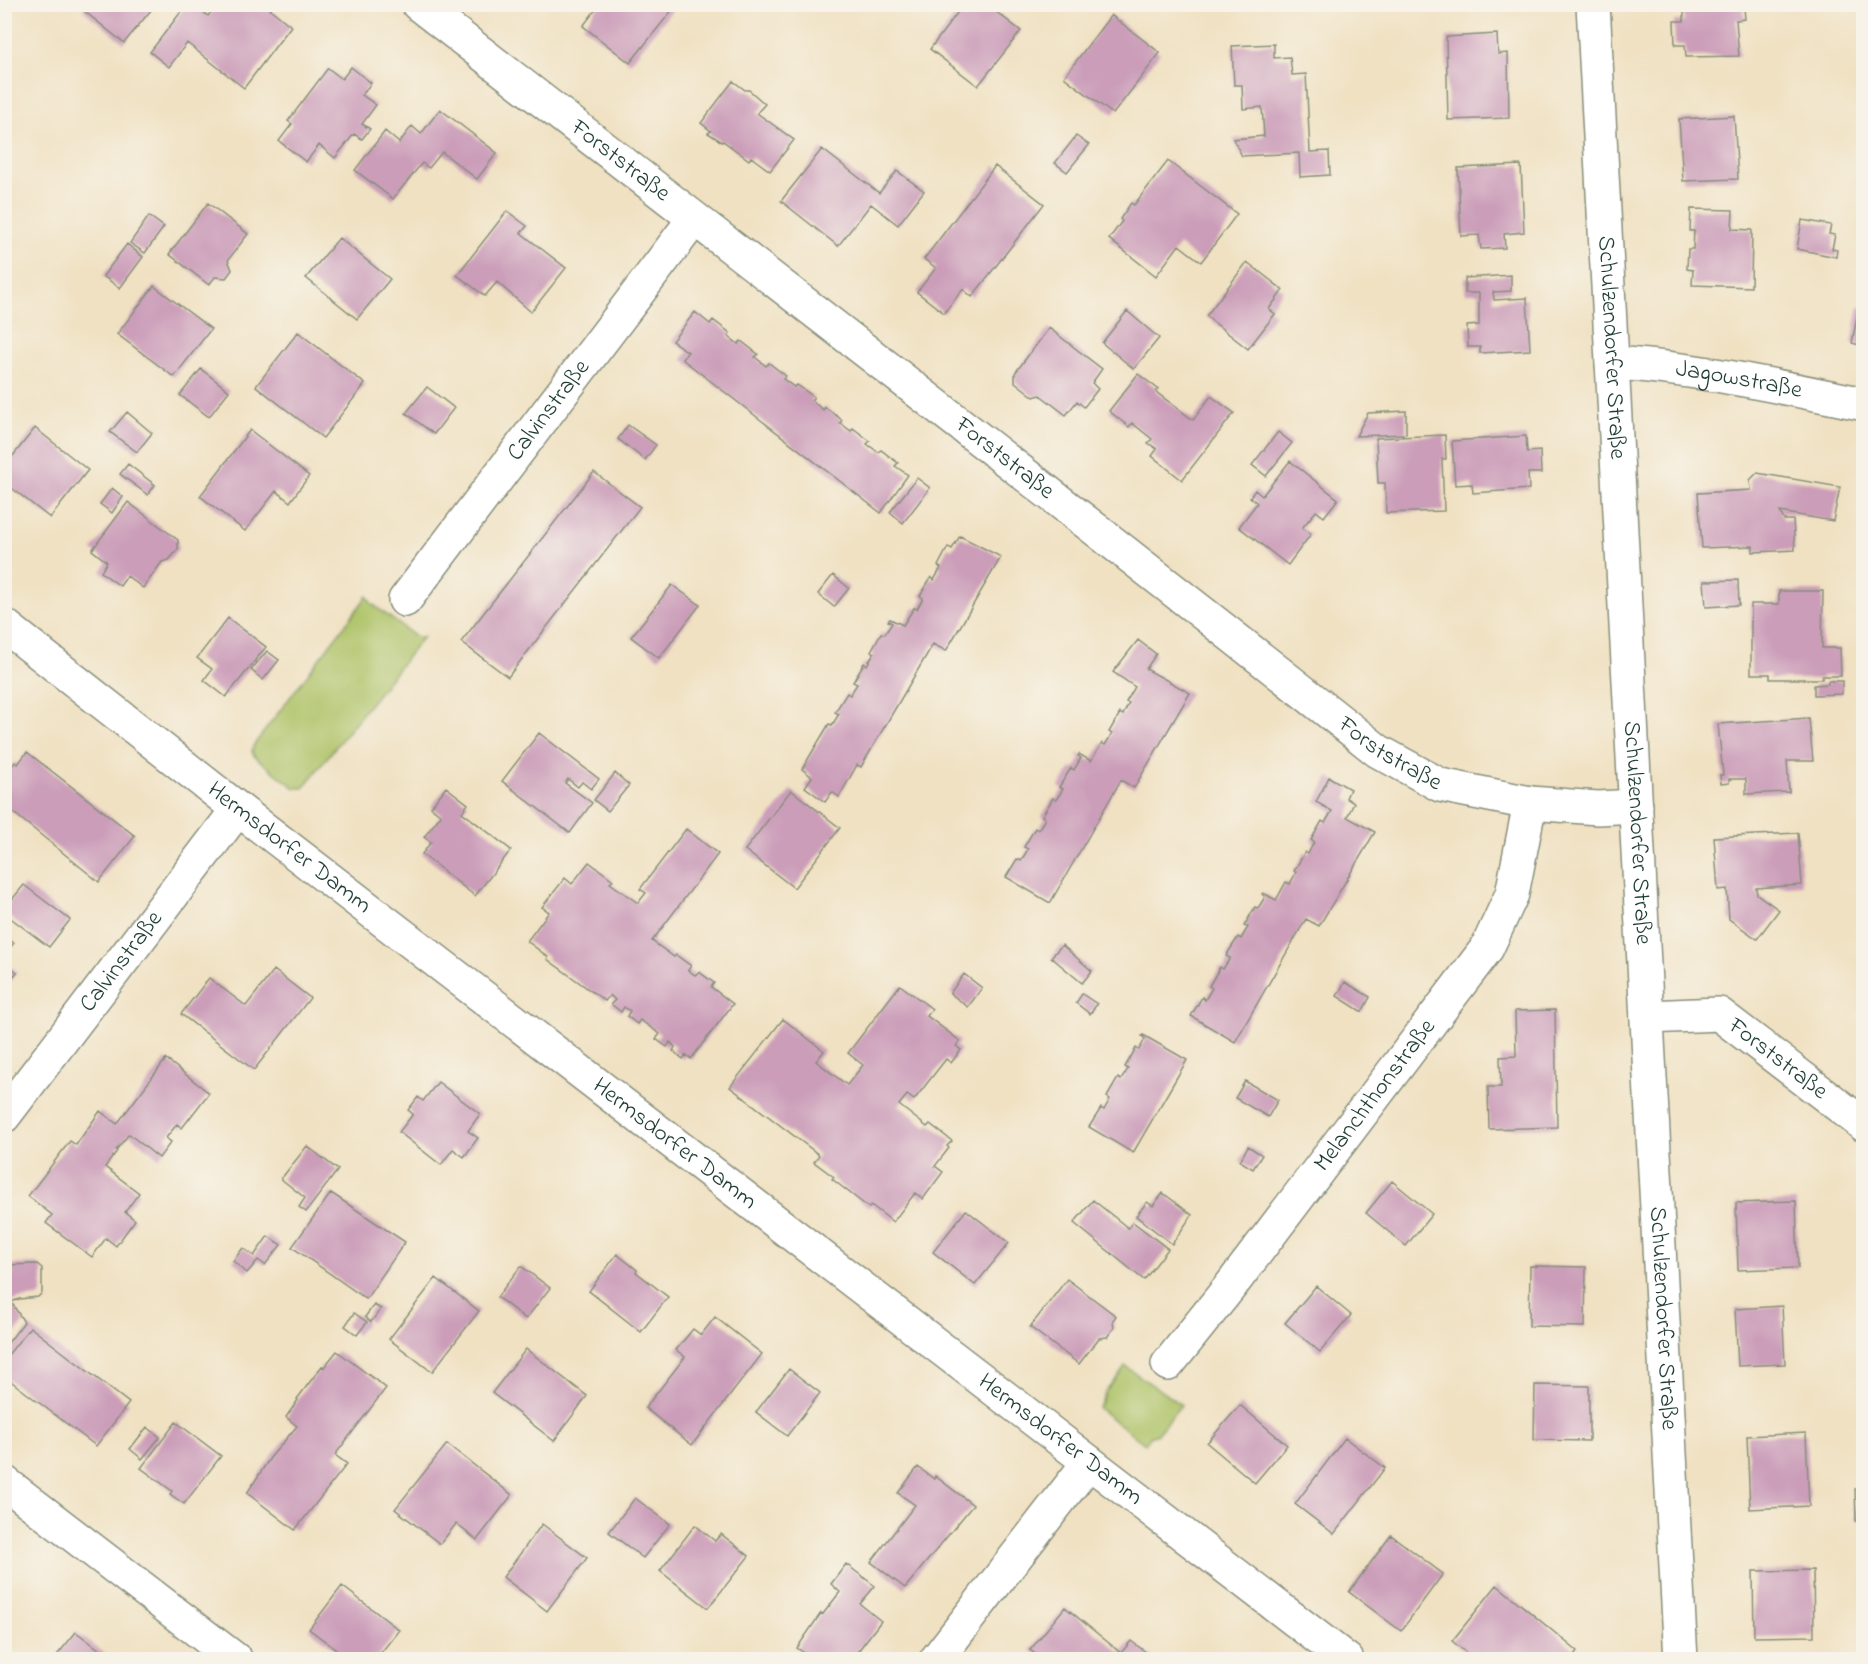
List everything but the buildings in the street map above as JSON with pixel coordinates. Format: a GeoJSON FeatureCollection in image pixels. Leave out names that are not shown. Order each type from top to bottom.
{"type":"FeatureCollection","features":[{"type":"Feature","properties":{"kind":"street","name":"Forststraße"},"geometry":{"type":"LineString","coordinates":[[418,4],[983,440],[1378,751],[1440,785],[1530,803],[1598,808],[1635,806]]}},
{"type":"Feature","properties":{"kind":"street","name":"Schulzendorfer Straße"},"geometry":{"type":"LineString","coordinates":[[1593,4],[1681,1659]]}},
{"type":"Feature","properties":{"kind":"street","name":"Calvinstraße"},"geometry":{"type":"LineString","coordinates":[[405,600],[694,219]]}},
{"type":"Feature","properties":{"kind":"street","name":"Jagowstraße"},"geometry":{"type":"LineString","coordinates":[[1612,363],[1647,365],[1726,376],[1863,404]]}},
{"type":"Feature","properties":{"kind":"street","name":"Hermsdorfer Damm"},"geometry":{"type":"LineString","coordinates":[[4,625],[238,809],[1347,1659]]}},
{"type":"Feature","properties":{"kind":"street","name":"Melanchthonstraße"},"geometry":{"type":"LineString","coordinates":[[1168,1364],[1233,1283],[1486,948],[1512,894],[1530,803]]}},
{"type":"Feature","properties":{"kind":"street","name":"Calvinstraße"},"geometry":{"type":"LineString","coordinates":[[4,1116],[238,809]]}},
{"type":"Feature","properties":{"kind":"street","name":"Forststraße"},"geometry":{"type":"LineString","coordinates":[[1647,1017],[1719,1014],[1863,1125]]}},
{"type":"Feature","properties":{"kind":"street"},"geometry":{"type":"LineString","coordinates":[[936,1659],[1089,1462]]}},
{"type":"Feature","properties":{"kind":"street"},"geometry":{"type":"LineString","coordinates":[[4,1482],[236,1659]]}},
{"type":"Feature","properties":{"kind":"green space"},"geometry":{"type":"Polygon","coordinates":[[[367,596],[371,603],[416,637],[423,637],[303,788],[295,788],[255,757],[252,752],[253,746],[367,596]]]}},
{"type":"Feature","properties":{"kind":"green space"},"geometry":{"type":"Polygon","coordinates":[[[1125,1366],[1181,1405],[1156,1435],[1151,1436],[1145,1444],[1098,1408],[1106,1391],[1125,1366]]]}}]}
